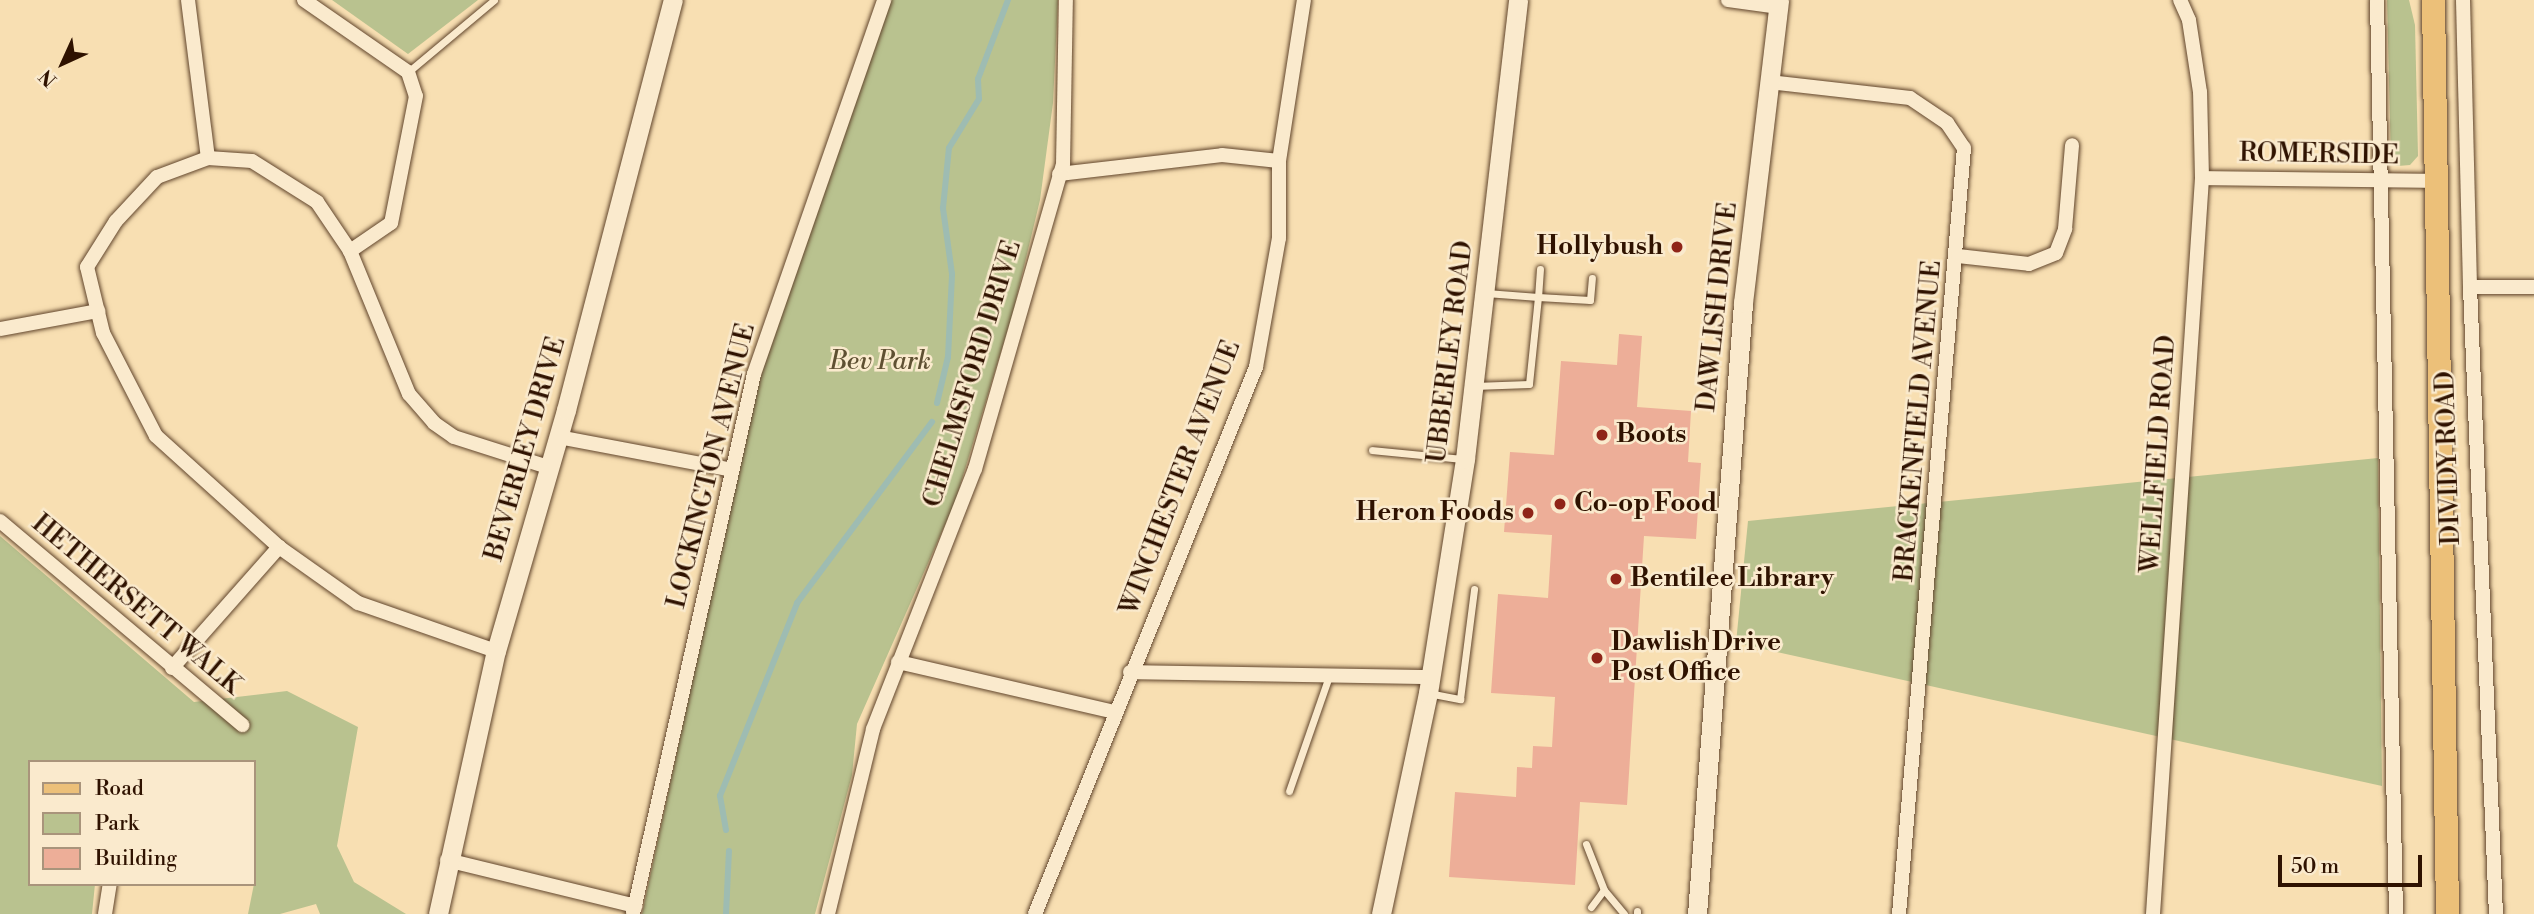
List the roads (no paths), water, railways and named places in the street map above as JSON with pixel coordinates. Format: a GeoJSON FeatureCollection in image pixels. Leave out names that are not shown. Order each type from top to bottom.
{"type":"FeatureCollection","features":[{"type":"Feature","properties":{"kind":"main road","name":"DIVIDY ROAD"},"geometry":{"type":"LineString","coordinates":[[2433,0],[2448,914]]}},
{"type":"Feature","properties":{"kind":"street"},"geometry":{"type":"LineString","coordinates":[[188,0],[208,158]]}},
{"type":"Feature","properties":{"kind":"street"},"geometry":{"type":"LineString","coordinates":[[304,0],[408,72],[416,96],[391,223],[350,251]]}},
{"type":"Feature","properties":{"kind":"street","name":"BEVERLEY DRIVE"},"geometry":{"type":"LineString","coordinates":[[438,914],[447,860],[496,651],[558,437],[673,0]]}},
{"type":"Feature","properties":{"kind":"street","name":"LOCKINGTON AVENUE"},"geometry":{"type":"LineString","coordinates":[[634,910],[754,374],[884,0]]}},
{"type":"Feature","properties":{"kind":"street","name":"CHELMSFORD DRIVE"},"geometry":{"type":"LineString","coordinates":[[828,914],[873,729],[975,469],[1059,174],[1066,0]]}},
{"type":"Feature","properties":{"kind":"street","name":"WINCHESTER AVENUE"},"geometry":{"type":"LineString","coordinates":[[1035,914],[1130,672],[1256,367],[1279,238],[1279,161],[1304,0]]}},
{"type":"Feature","properties":{"kind":"street","name":"UBBERLEY ROAD"},"geometry":{"type":"LineString","coordinates":[[1381,914],[1429,685],[1465,460],[1518,0]]}},
{"type":"Feature","properties":{"kind":"street"},"geometry":{"type":"LineString","coordinates":[[1728,0],[1779,4]]}},
{"type":"Feature","properties":{"kind":"street","name":"WELLFIELD ROAD"},"geometry":{"type":"LineString","coordinates":[[2153,914],[2202,178],[2200,92],[2189,20],[2180,0]]}},
{"type":"Feature","properties":{"kind":"street"},"geometry":{"type":"LineString","coordinates":[[2377,0],[2396,914]]}},
{"type":"Feature","properties":{"kind":"street","name":"DIVIDY ROAD"},"geometry":{"type":"LineString","coordinates":[[2463,0],[2469,287],[2496,914]]}},
{"type":"Feature","properties":{"kind":"street","name":"DAWLISH DRIVE"},"geometry":{"type":"LineString","coordinates":[[1697,914],[1743,303],[1779,4]]}},
{"type":"Feature","properties":{"kind":"street","name":"BRACKENFIELD AVENUE"},"geometry":{"type":"LineString","coordinates":[[1769,82],[1910,98],[1947,123],[1964,148],[1958,256],[1899,914]]}},
{"type":"Feature","properties":{"kind":"street"},"geometry":{"type":"LineString","coordinates":[[1958,256],[2029,264],[2056,253],[2065,229],[2072,145]]}},
{"type":"Feature","properties":{"kind":"street"},"geometry":{"type":"LineString","coordinates":[[1059,174],[1222,155],[1279,161]]}},
{"type":"Feature","properties":{"kind":"street"},"geometry":{"type":"LineString","coordinates":[[496,651],[358,603],[279,547],[156,436],[103,333],[87,267],[116,221],[157,177],[208,158],[252,161],[317,202],[350,251],[393,361],[409,394],[434,423],[454,438],[548,467]]}},
{"type":"Feature","properties":{"kind":"street","name":"ROMERSIDE"},"geometry":{"type":"LineString","coordinates":[[2202,178],[2437,181]]}},
{"type":"Feature","properties":{"kind":"street"},"geometry":{"type":"LineString","coordinates":[[2469,287],[2534,287]]}},
{"type":"Feature","properties":{"kind":"street"},"geometry":{"type":"LineString","coordinates":[[0,330],[98,311]]}},
{"type":"Feature","properties":{"kind":"street"},"geometry":{"type":"LineString","coordinates":[[558,437],[733,470]]}},
{"type":"Feature","properties":{"kind":"street","name":"HETHERSETT WALK"},"geometry":{"type":"LineString","coordinates":[[0,521],[242,725]]}},
{"type":"Feature","properties":{"kind":"street"},"geometry":{"type":"LineString","coordinates":[[172,668],[279,547]]}},
{"type":"Feature","properties":{"kind":"street"},"geometry":{"type":"LineString","coordinates":[[898,662],[1115,712]]}},
{"type":"Feature","properties":{"kind":"street"},"geometry":{"type":"LineString","coordinates":[[1130,672],[1330,675],[1429,685]]}},
{"type":"Feature","properties":{"kind":"street"},"geometry":{"type":"LineString","coordinates":[[447,860],[634,910]]}},
{"type":"Feature","properties":{"kind":"street"},"geometry":{"type":"LineString","coordinates":[[105,914],[110,886]]}},
{"type":"Feature","properties":{"kind":"lane"},"geometry":{"type":"LineString","coordinates":[[408,72],[495,0]]}},
{"type":"Feature","properties":{"kind":"lane"},"geometry":{"type":"LineString","coordinates":[[1473,386],[1529,384],[1541,269]]}},
{"type":"Feature","properties":{"kind":"lane"},"geometry":{"type":"LineString","coordinates":[[1485,293],[1590,300],[1592,278]]}},
{"type":"Feature","properties":{"kind":"lane"},"geometry":{"type":"LineString","coordinates":[[1372,450],[1465,460]]}},
{"type":"Feature","properties":{"kind":"lane"},"geometry":{"type":"LineString","coordinates":[[1429,685],[1460,699],[1474,589]]}},
{"type":"Feature","properties":{"kind":"lane"},"geometry":{"type":"LineString","coordinates":[[1289,791],[1330,675]]}},
{"type":"Feature","properties":{"kind":"lane"},"geometry":{"type":"LineString","coordinates":[[1586,844],[1604,890],[1624,914]]}},
{"type":"Feature","properties":{"kind":"lane"},"geometry":{"type":"LineString","coordinates":[[1591,907],[1604,890]]}},
{"type":"Feature","properties":{"kind":"waterway"},"geometry":{"type":"LineString","coordinates":[[937,403],[948,357],[952,274],[943,208],[949,148],[979,99],[978,79],[1008,0]]}},
{"type":"Feature","properties":{"kind":"waterway"},"geometry":{"type":"LineString","coordinates":[[726,830],[720,796],[797,603],[932,422]]}},
{"type":"Feature","properties":{"kind":"waterway"},"geometry":{"type":"LineString","coordinates":[[726,914],[729,851]]}},
{"type":"Feature","properties":{"kind":"place","name":"Hollybush"},"geometry":{"type":"Point","coordinates":[1677,247]}},
{"type":"Feature","properties":{"kind":"place","name":"Boots"},"geometry":{"type":"Point","coordinates":[1602,435]}},
{"type":"Feature","properties":{"kind":"place","name":"Co-op Food"},"geometry":{"type":"Point","coordinates":[1560,504]}},
{"type":"Feature","properties":{"kind":"place","name":"Heron Foods"},"geometry":{"type":"Point","coordinates":[1528,513]}},
{"type":"Feature","properties":{"kind":"place","name":"Bentilee Library"},"geometry":{"type":"Point","coordinates":[1616,579]}},
{"type":"Feature","properties":{"kind":"place","name":"Dawlish Drive Post Office"},"geometry":{"type":"Point","coordinates":[1597,658]}},
{"type":"Feature","properties":{"kind":"park label","name":"Bev Park"},"geometry":{"type":"Point","coordinates":[880,362]}}]}
